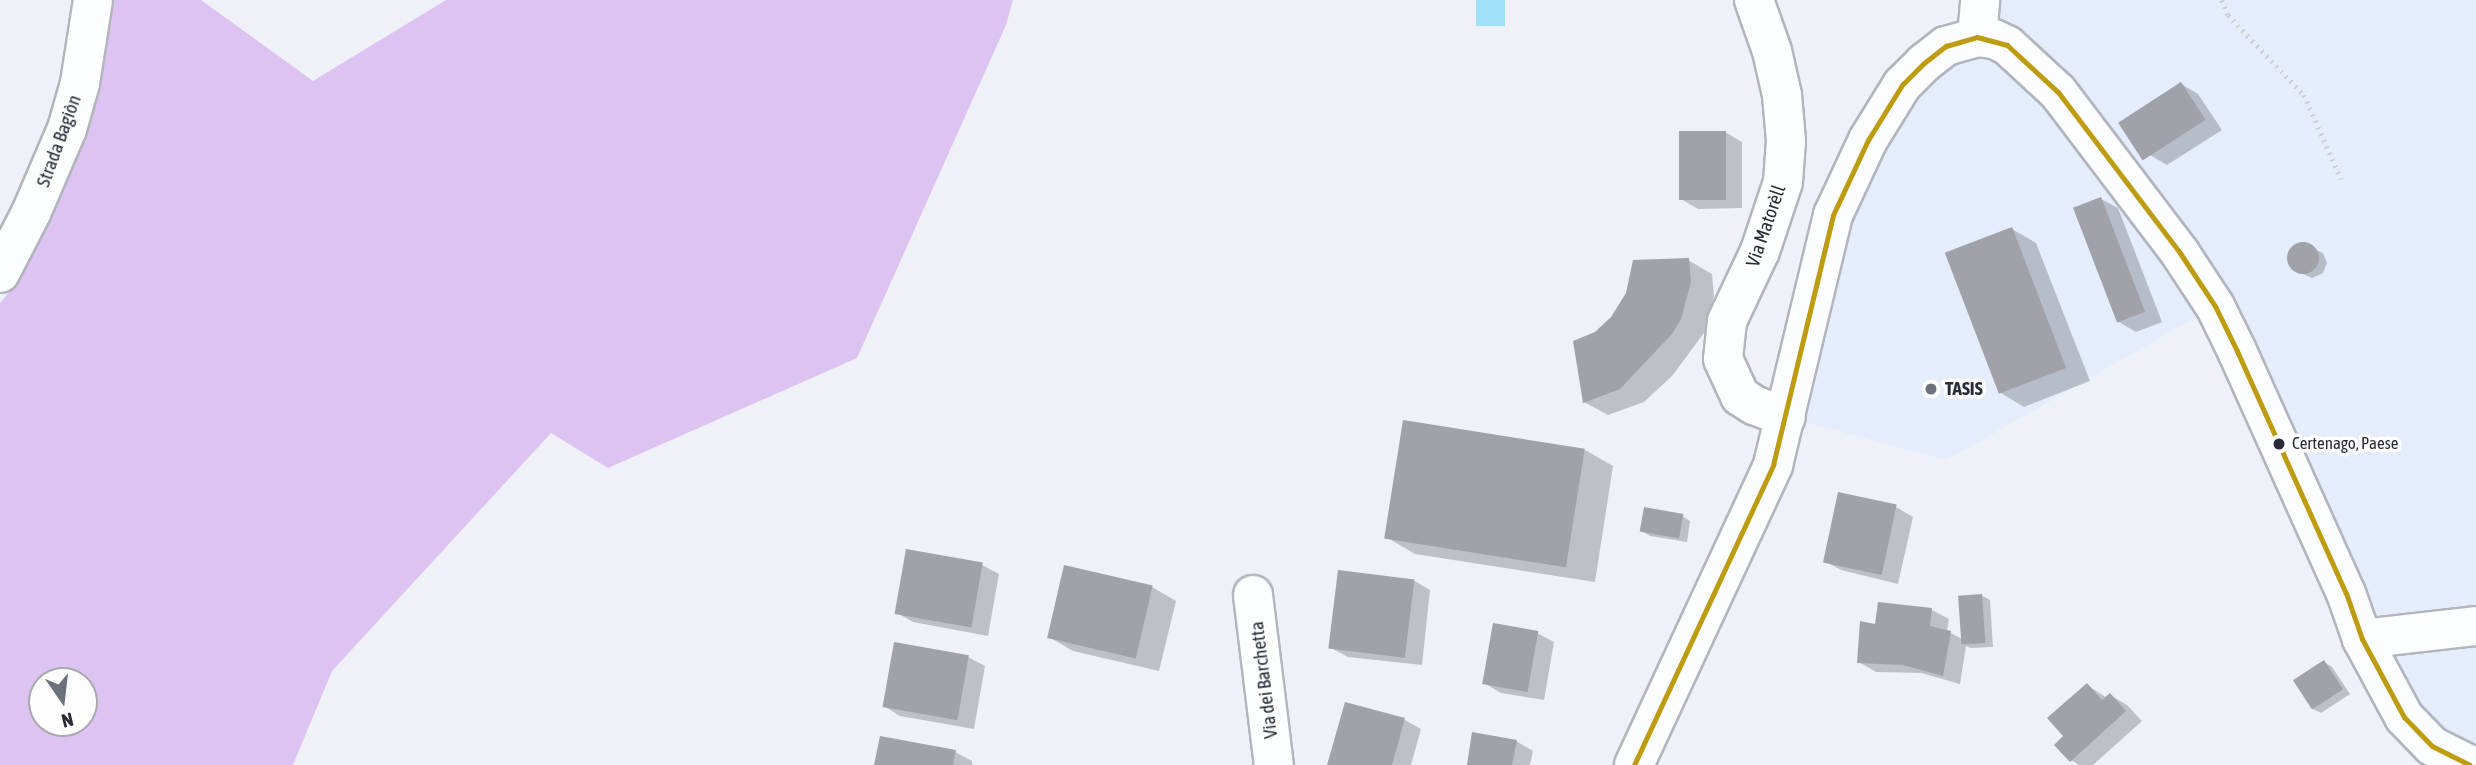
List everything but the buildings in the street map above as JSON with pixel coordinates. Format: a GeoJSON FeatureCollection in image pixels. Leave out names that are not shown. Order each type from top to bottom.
{"type":"FeatureCollection","features":[{"type":"Feature","properties":{"kind":"street","name":"Strada Bagiòn"},"geometry":{"type":"LineString","coordinates":[[0,273],[31,213],[67,129],[80,83],[93,0]]}},
{"type":"Feature","properties":{"kind":"street","name":"Via Matorèll"},"geometry":{"type":"LineString","coordinates":[[1754,0],[1772,51],[1782,95],[1786,141],[1783,182],[1760,251],[1727,321],[1723,359],[1740,396],[1754,405],[1786,416]]}},
{"type":"Feature","properties":{"kind":"street"},"geometry":{"type":"LineString","coordinates":[[1977,37],[1980,0]]}},
{"type":"Feature","properties":{"kind":"street"},"geometry":{"type":"LineString","coordinates":[[1634,765],[1760,500],[1773,465],[1833,215],[1868,141],[1902,85],[1945,46],[1977,37],[1994,39],[2007,45],[2058,92],[2180,253],[2215,306],[2346,593],[2362,639],[2404,717],[2425,765]]}},
{"type":"Feature","properties":{"kind":"street","name":"Via dei Barchetta"},"geometry":{"type":"LineString","coordinates":[[1253,595],[1274,765]]}},
{"type":"Feature","properties":{"kind":"street"},"geometry":{"type":"LineString","coordinates":[[2362,639],[2468,629]]}},
{"type":"Feature","properties":{"kind":"street"},"geometry":{"type":"LineString","coordinates":[[2404,717],[2432,746],[2470,765]]}},
{"type":"Feature","properties":{"kind":"path"},"geometry":{"type":"LineString","coordinates":[[2222,0],[2228,15],[2304,95],[2341,179]]}},
{"type":"Feature","properties":{"kind":"shaded area"},"geometry":{"type":"Polygon","coordinates":[[[112,0],[201,0],[313,81],[446,0],[1013,0],[1006,25],[857,358],[608,468],[551,433],[332,671],[293,765],[0,765],[0,303],[12,289],[53,213],[90,118],[103,66],[112,0]]]}},
{"type":"Feature","properties":{"kind":"shaded area","name":"TASIS"},"geometry":{"type":"Polygon","coordinates":[[[1980,0],[2476,0],[2476,765],[2432,746],[2215,306],[1947,460],[1786,417],[1833,215],[1980,0]]]}},
{"type":"Feature","properties":{"kind":"water"},"geometry":{"type":"Polygon","coordinates":[[[1476,0],[1505,0],[1505,26],[1476,26],[1476,0]]]}},
{"type":"Feature","properties":{"kind":"transit line"},"geometry":{"type":"LineString","coordinates":[[1634,765],[1773,465],[1833,215],[1868,140],[1902,85],[1924,63],[1946,46],[1977,37],[2007,45],[2058,92],[2180,253],[2215,306],[2237,351],[2346,593],[2362,639],[2404,717],[2432,746],[2470,765]]}},
{"type":"Feature","properties":{"kind":"place","name":"TASIS"},"geometry":{"type":"Point","coordinates":[1931,389]}},
{"type":"Feature","properties":{"kind":"place","name":"Certenago, Paese"},"geometry":{"type":"Point","coordinates":[2279,444]}}]}
